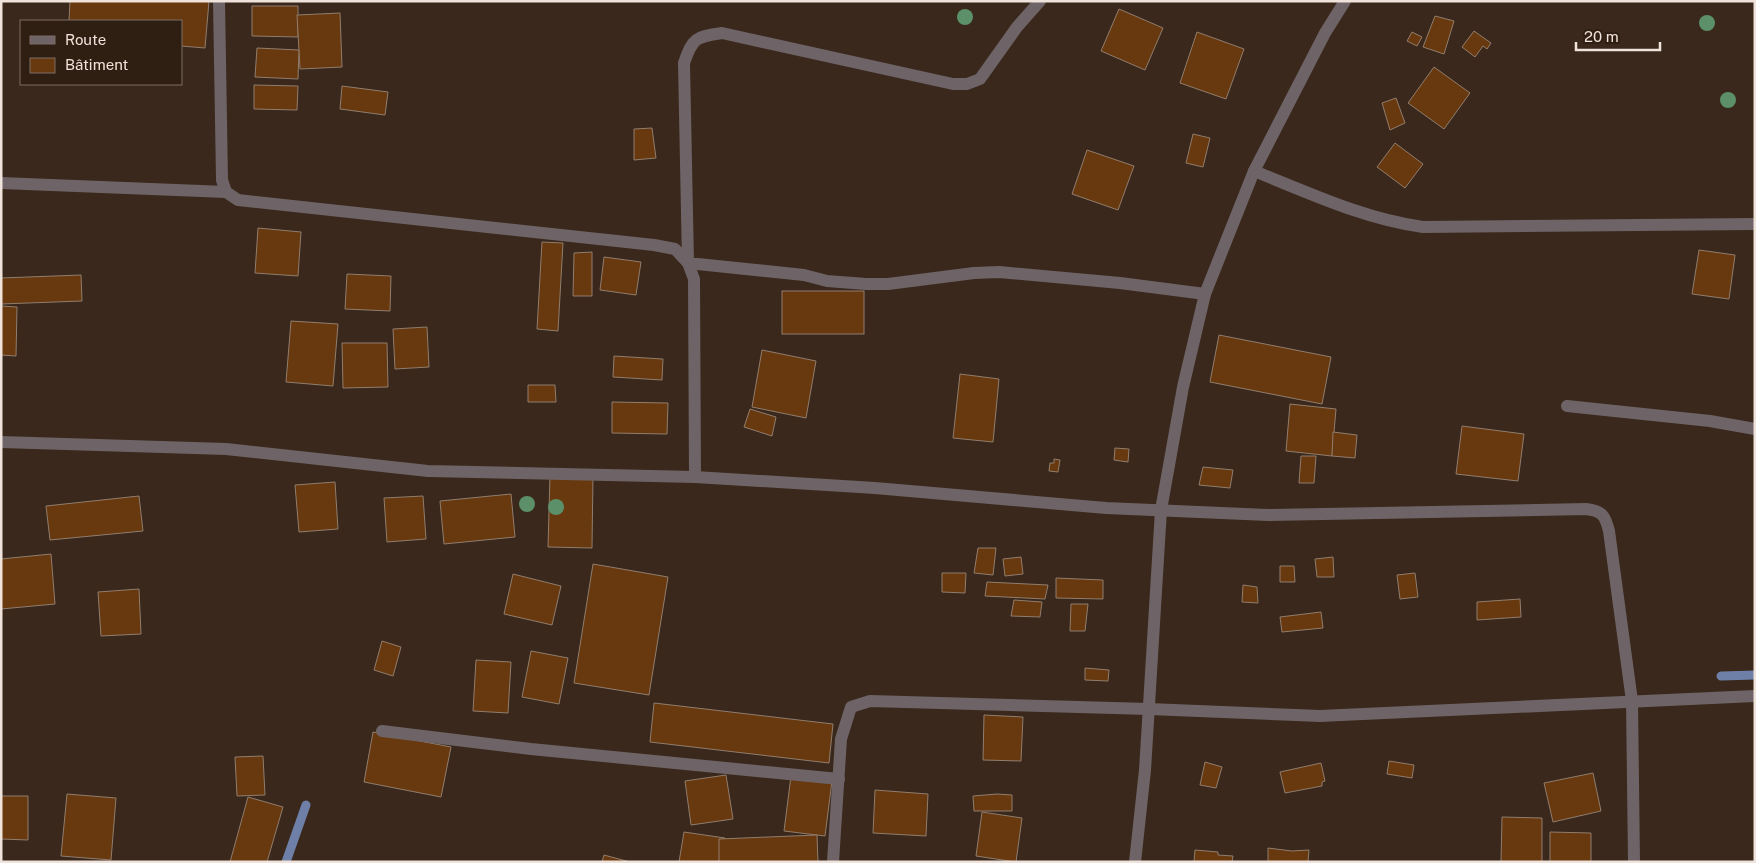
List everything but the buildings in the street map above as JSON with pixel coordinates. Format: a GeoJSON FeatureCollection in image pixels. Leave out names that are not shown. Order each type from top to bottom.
{"type":"FeatureCollection","features":[{"type":"Feature","properties":{"kind":"street"},"geometry":{"type":"LineString","coordinates":[[219,1],[222,180],[226,192]]}},
{"type":"Feature","properties":{"kind":"street"},"geometry":{"type":"LineString","coordinates":[[695,477],[694,280],[688,263],[684,63],[690,46],[701,36],[722,33],[954,84],[967,84],[980,79],[1017,27],[1040,1]]}},
{"type":"Feature","properties":{"kind":"street"},"geometry":{"type":"LineString","coordinates":[[1135,862],[1145,770],[1161,510],[1183,387],[1205,294],[1254,171],[1324,33],[1345,1]]}},
{"type":"Feature","properties":{"kind":"street"},"geometry":{"type":"LineString","coordinates":[[1254,171],[1343,208],[1395,224],[1423,227],[1755,224]]}},
{"type":"Feature","properties":{"kind":"street"},"geometry":{"type":"LineString","coordinates":[[1,183],[226,192],[238,200],[654,244],[675,249],[688,263],[804,275],[827,281],[888,284],[974,273],[999,272],[1120,283],[1205,294]]}},
{"type":"Feature","properties":{"kind":"street"},"geometry":{"type":"LineString","coordinates":[[1567,406],[1710,421],[1755,430]]}},
{"type":"Feature","properties":{"kind":"street"},"geometry":{"type":"LineString","coordinates":[[1,442],[226,449],[428,470],[695,477],[875,488],[1106,508],[1268,515],[1597,510],[1606,518],[1609,530],[1632,701],[1634,862]]}},
{"type":"Feature","properties":{"kind":"street"},"geometry":{"type":"LineString","coordinates":[[833,862],[841,739],[851,707],[870,701],[1320,716],[1755,696]]}},
{"type":"Feature","properties":{"kind":"street"},"geometry":{"type":"LineString","coordinates":[[382,731],[531,749],[839,779]]}},
{"type":"Feature","properties":{"kind":"waterway"},"geometry":{"type":"LineString","coordinates":[[1721,676],[1755,675]]}},
{"type":"Feature","properties":{"kind":"waterway"},"geometry":{"type":"LineString","coordinates":[[286,862],[306,805]]}}]}
